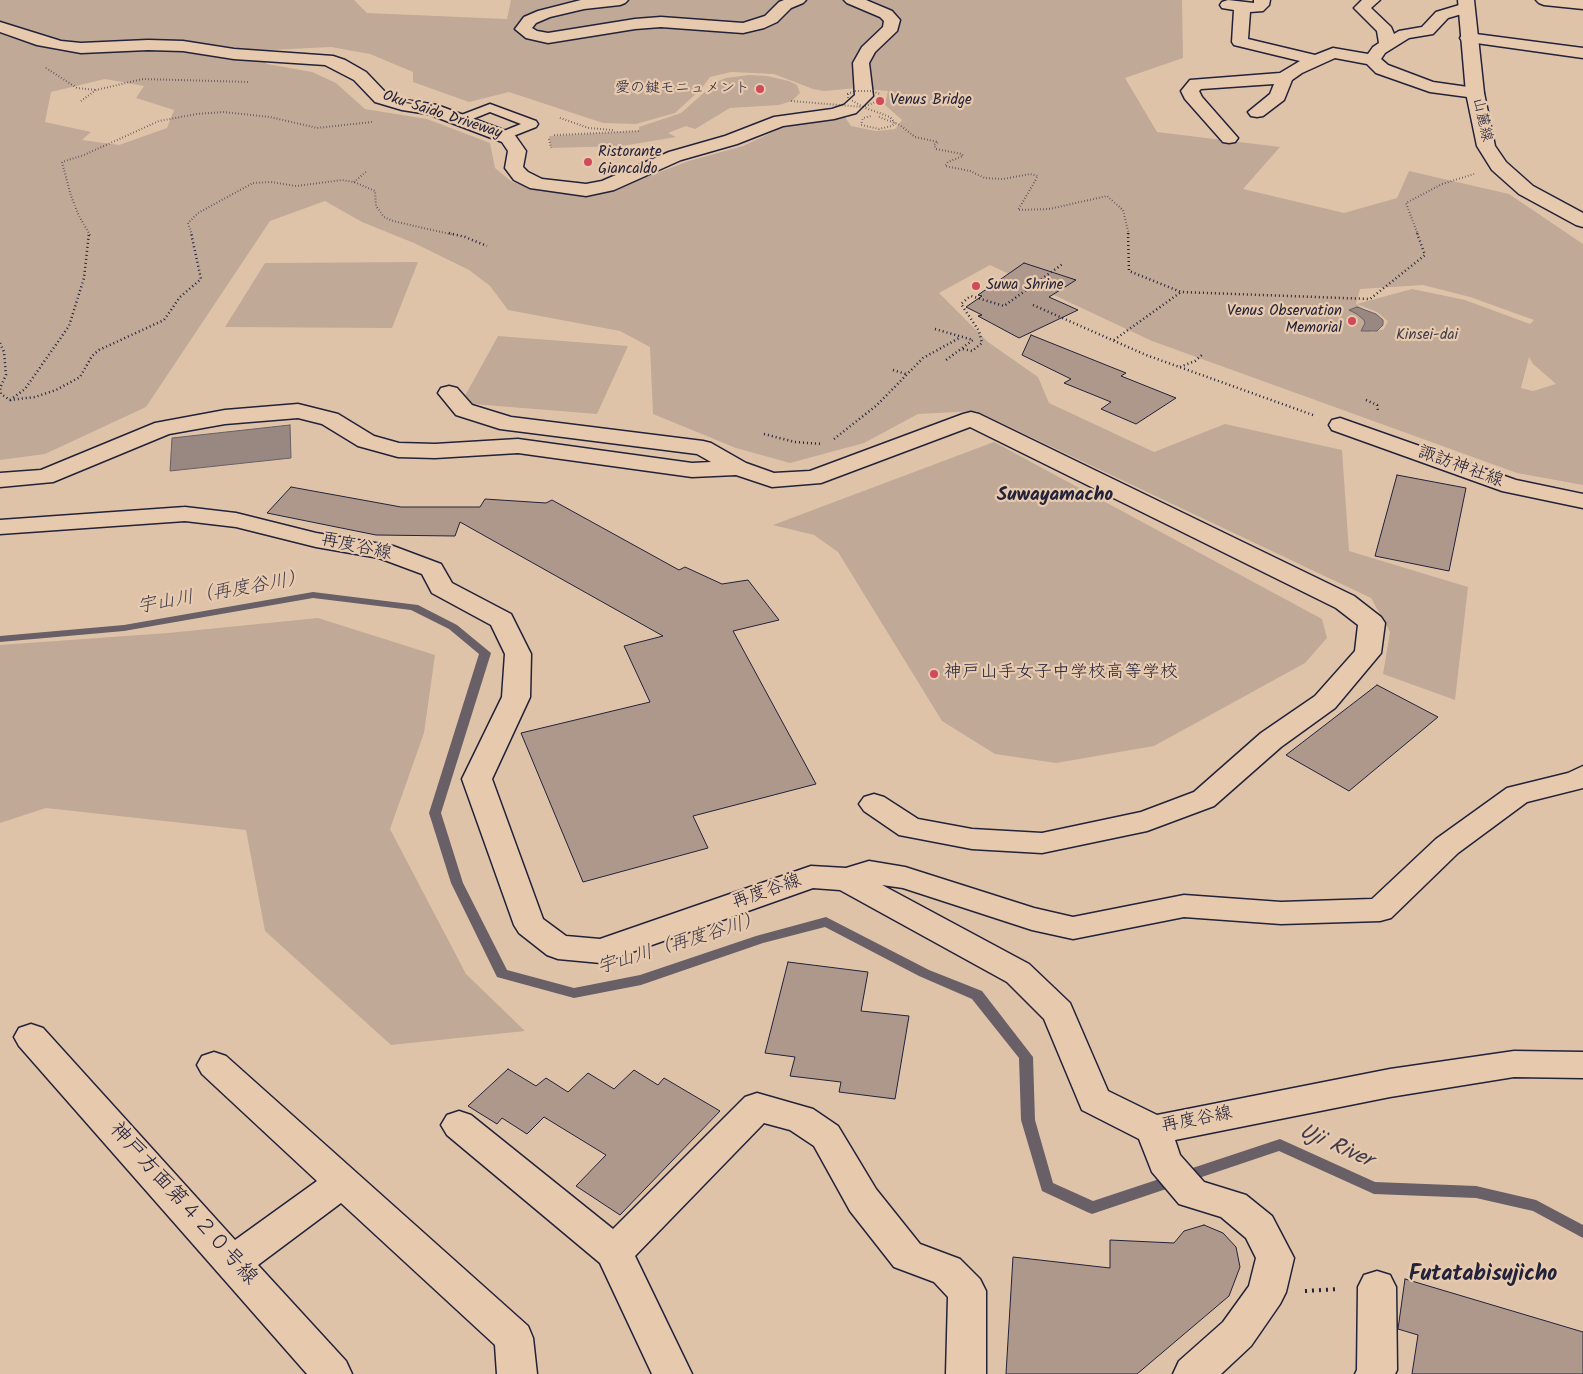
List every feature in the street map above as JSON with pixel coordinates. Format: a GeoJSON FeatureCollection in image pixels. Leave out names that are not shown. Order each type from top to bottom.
{"type":"FeatureCollection","features":[{"type":"Feature","properties":{"kind":"street"},"geometry":{"type":"LineString","coordinates":[[620,0],[584,4],[544,14],[530,20],[523,29],[532,35],[548,38],[635,24],[661,22],[743,28],[758,25],[771,19],[785,5],[798,0]]}},
{"type":"Feature","properties":{"kind":"street","name":"Oku-Saido Driveway"},"geometry":{"type":"LineString","coordinates":[[0,27],[43,42],[61,46],[82,48],[148,45],[183,46],[234,54],[327,60],[339,64],[360,76],[381,98],[402,105],[430,110],[505,137],[517,151],[514,168],[521,176],[538,184],[586,190],[607,186],[675,156],[732,140],[780,121],[834,114],[850,108],[864,96],[861,63],[868,50],[891,28],[892,20],[886,14],[852,0]]}},
{"type":"Feature","properties":{"kind":"street"},"geometry":{"type":"LineString","coordinates":[[1262,0],[1261,5],[1256,8],[1235,6],[1240,42],[1317,60]]}},
{"type":"Feature","properties":{"kind":"street"},"geometry":{"type":"LineString","coordinates":[[1372,0],[1362,8],[1386,30],[1388,45]]}},
{"type":"Feature","properties":{"kind":"street"},"geometry":{"type":"LineString","coordinates":[[1544,0],[1583,4]]}},
{"type":"Feature","properties":{"kind":"street"},"geometry":{"type":"LineString","coordinates":[[1372,60],[1379,50],[1405,34],[1427,31],[1442,15],[1466,4]]}},
{"type":"Feature","properties":{"kind":"street","name":"山麓線"},"geometry":{"type":"LineString","coordinates":[[1466,4],[1475,93],[1486,146],[1499,166],[1526,190],[1583,221]]}},
{"type":"Feature","properties":{"kind":"street"},"geometry":{"type":"LineString","coordinates":[[1468,38],[1583,53]]}},
{"type":"Feature","properties":{"kind":"street"},"geometry":{"type":"LineString","coordinates":[[1229,138],[1194,99],[1190,90],[1196,84],[1284,78],[1296,70],[1333,53],[1372,60],[1382,69],[1430,87],[1475,93]]}},
{"type":"Feature","properties":{"kind":"street"},"geometry":{"type":"LineString","coordinates":[[1257,112],[1278,96],[1284,78]]}},
{"type":"Feature","properties":{"kind":"street"},"geometry":{"type":"LineString","coordinates":[[449,393],[464,410],[508,424],[703,448],[738,468],[772,480],[813,478],[971,419],[1345,602],[1372,623],[1368,653],[1325,702],[1271,740],[1204,799],[1147,820],[1042,843],[972,839],[910,828],[874,804]]}},
{"type":"Feature","properties":{"kind":"street"},"geometry":{"type":"LineString","coordinates":[[0,480],[45,477],[163,428],[225,417],[298,411],[330,419],[366,441],[398,450],[435,452],[518,446],[692,470],[738,468]]}},
{"type":"Feature","properties":{"kind":"street","name":"諏訪神社線"},"geometry":{"type":"LineString","coordinates":[[1340,425],[1510,486],[1583,501]]}},
{"type":"Feature","properties":{"kind":"street","name":"再度谷線"},"geometry":{"type":"LineString","coordinates":[[0,527],[185,514],[236,520],[316,540],[384,551],[432,570],[441,588],[502,620],[518,654],[516,697],[477,779],[530,925],[558,947],[602,951],[811,877],[846,879],[1018,973],[1058,1012],[1094,1100],[1159,1146],[1409,1080],[1514,1064],[1583,1065]]}},
{"type":"Feature","properties":{"kind":"street"},"geometry":{"type":"LineString","coordinates":[[846,879],[869,872],[905,878],[1032,919],[1073,928],[1184,906],[1281,913],[1380,910],[1446,846],[1517,795],[1578,780],[1583,776]]}},
{"type":"Feature","properties":{"kind":"street","name":"神戸方面第４２０号線"},"geometry":{"type":"LineString","coordinates":[[31,1037],[332,1374]]}},
{"type":"Feature","properties":{"kind":"street"},"geometry":{"type":"LineString","coordinates":[[214,1065],[514,1338],[517,1374]]}},
{"type":"Feature","properties":{"kind":"street"},"geometry":{"type":"LineString","coordinates":[[614,1252],[757,1106],[801,1120],[826,1136],[863,1200],[907,1256],[947,1270],[967,1291],[966,1374]]}},
{"type":"Feature","properties":{"kind":"street"},"geometry":{"type":"LineString","coordinates":[[459,1125],[614,1252],[672,1374]]}},
{"type":"Feature","properties":{"kind":"street"},"geometry":{"type":"LineString","coordinates":[[1159,1146],[1192,1193],[1233,1206],[1259,1227],[1275,1258],[1267,1292],[1237,1334],[1193,1374]]}},
{"type":"Feature","properties":{"kind":"street"},"geometry":{"type":"LineString","coordinates":[[233,1262],[342,1182]]}},
{"type":"Feature","properties":{"kind":"street"},"geometry":{"type":"LineString","coordinates":[[1375,1374],[1377,1370],[1377,1287]]}},
{"type":"Feature","properties":{"kind":"lane"},"geometry":{"type":"LineString","coordinates":[[460,120],[490,108],[532,124],[505,137]]}},
{"type":"Feature","properties":{"kind":"path"},"geometry":{"type":"LineString","coordinates":[[40,64],[77,88],[96,90],[143,78],[258,82]]}},
{"type":"Feature","properties":{"kind":"path"},"geometry":{"type":"LineString","coordinates":[[81,101],[96,90]]}},
{"type":"Feature","properties":{"kind":"path"},"geometry":{"type":"LineString","coordinates":[[790,100],[861,107],[865,106],[880,101],[880,94],[872,91],[855,91],[848,94],[848,98],[851,102],[855,103],[859,105],[866,108],[884,115],[895,123],[892,126],[879,129],[861,125],[863,118],[877,116],[900,125],[915,137],[938,142],[934,145],[936,149],[962,154],[963,156],[948,162],[945,166],[970,171],[985,178],[1003,179],[1030,174],[1038,176],[1018,210],[1049,209],[1107,196],[1123,210],[1129,236],[1129,271],[1181,292],[1370,299],[1425,255],[1406,203],[1442,184],[1499,166]]}},
{"type":"Feature","properties":{"kind":"path"},"geometry":{"type":"LineString","coordinates":[[10,400],[30,383],[69,326],[84,278],[90,235],[70,196],[62,162],[84,155],[159,121],[198,114],[223,112],[270,117],[318,128],[371,123],[430,110]]}},
{"type":"Feature","properties":{"kind":"path"},"geometry":{"type":"LineString","coordinates":[[505,137],[639,131],[589,128],[560,118]]}},
{"type":"Feature","properties":{"kind":"path"},"geometry":{"type":"LineString","coordinates":[[354,182],[367,171]]}},
{"type":"Feature","properties":{"kind":"path"},"geometry":{"type":"LineString","coordinates":[[0,343],[4,352],[6,375],[0,388],[1,394],[10,400],[35,397],[56,390],[80,377],[92,356],[99,350],[164,320],[180,298],[201,279],[199,265],[194,253],[194,242],[188,223],[198,213],[252,183],[271,182],[296,186],[342,180],[354,182],[375,190],[376,206],[384,217],[393,222],[465,237],[487,246]]}},
{"type":"Feature","properties":{"kind":"path"},"geometry":{"type":"LineString","coordinates":[[963,349],[972,352],[982,343],[979,331],[961,304],[968,298],[971,296],[1004,306],[1064,263]]}},
{"type":"Feature","properties":{"kind":"path"},"geometry":{"type":"LineString","coordinates":[[1113,340],[1181,292]]}},
{"type":"Feature","properties":{"kind":"path"},"geometry":{"type":"LineString","coordinates":[[1016,298],[1022,301]]}},
{"type":"Feature","properties":{"kind":"path"},"geometry":{"type":"LineString","coordinates":[[1033,304],[1178,367],[1340,425]]}},
{"type":"Feature","properties":{"kind":"path"},"geometry":{"type":"LineString","coordinates":[[935,329],[973,340],[946,360]]}},
{"type":"Feature","properties":{"kind":"path"},"geometry":{"type":"LineString","coordinates":[[830,443],[877,405],[923,358],[961,337]]}},
{"type":"Feature","properties":{"kind":"path"},"geometry":{"type":"LineString","coordinates":[[1178,367],[1196,361],[1203,354]]}},
{"type":"Feature","properties":{"kind":"path"},"geometry":{"type":"LineString","coordinates":[[894,370],[906,374]]}},
{"type":"Feature","properties":{"kind":"path"},"geometry":{"type":"LineString","coordinates":[[1267,1292],[1377,1287]]}},
{"type":"Feature","properties":{"kind":"green space","name":"Kinsei-dai"},"geometry":{"type":"Polygon","coordinates":[[[0,0],[354,0],[367,13],[507,19],[511,0],[1182,0],[1183,58],[1125,78],[1157,132],[1280,147],[1243,189],[1344,213],[1397,198],[1409,171],[1509,194],[1583,244],[1583,485],[1517,473],[1152,341],[990,265],[939,293],[988,342],[1038,377],[1049,403],[1154,452],[1225,424],[1342,450],[1349,551],[1468,587],[1455,700],[1383,674],[1390,632],[1371,598],[976,411],[918,414],[864,443],[790,463],[736,448],[653,414],[650,347],[620,331],[508,310],[490,286],[469,270],[414,243],[362,222],[325,201],[270,221],[146,407],[45,454],[0,460],[0,0]],[[331,47],[251,51],[267,64],[312,72],[336,83],[365,109],[427,119],[490,143],[495,168],[512,182],[554,192],[598,195],[689,161],[743,146],[788,125],[843,114],[851,126],[876,131],[895,129],[902,120],[885,105],[888,91],[857,88],[824,91],[813,89],[774,74],[731,72],[710,77],[701,89],[675,113],[636,124],[603,123],[509,92],[469,102],[413,82],[413,72],[370,54],[331,47]],[[105,79],[51,92],[45,122],[91,132],[82,140],[119,145],[167,128],[174,110],[136,98],[144,86],[105,79]],[[1423,285],[1360,289],[1356,304],[1384,322],[1370,333],[1384,329],[1388,321],[1377,312],[1357,304],[1412,289],[1465,300],[1530,324],[1534,320],[1470,297],[1423,285]],[[1529,357],[1521,388],[1533,391],[1556,384],[1533,364],[1529,357]]]}},
{"type":"Feature","properties":{"kind":"green space"},"geometry":{"type":"Polygon","coordinates":[[[749,75],[767,76],[789,81],[797,85],[800,93],[792,101],[779,105],[730,108],[695,129],[686,126],[668,133],[676,137],[622,146],[551,148],[549,136],[639,131],[639,127],[681,113],[716,82],[726,78],[749,75]]]}},
{"type":"Feature","properties":{"kind":"green space"},"geometry":{"type":"Polygon","coordinates":[[[418,262],[392,328],[225,327],[265,263],[418,262]]]}},
{"type":"Feature","properties":{"kind":"green space"},"geometry":{"type":"Polygon","coordinates":[[[498,336],[628,346],[597,414],[461,403],[498,336]]]}},
{"type":"Feature","properties":{"kind":"green space"},"geometry":{"type":"Polygon","coordinates":[[[994,442],[1322,619],[1327,638],[1305,663],[1154,746],[1056,763],[995,754],[942,721],[838,552],[814,535],[773,525],[994,442]]]}},
{"type":"Feature","properties":{"kind":"green space"},"geometry":{"type":"Polygon","coordinates":[[[318,618],[435,655],[424,733],[390,829],[466,974],[525,1031],[391,1045],[265,931],[246,830],[46,808],[0,823],[0,645],[168,633],[318,618]]]}},
{"type":"Feature","properties":{"kind":"shaded area"},"geometry":{"type":"Polygon","coordinates":[[[1357,307],[1376,314],[1383,320],[1383,325],[1377,331],[1361,331],[1365,323],[1364,320],[1349,310],[1357,307]]]}},
{"type":"Feature","properties":{"kind":"shaded area"},"geometry":{"type":"Polygon","coordinates":[[[290,425],[291,458],[170,471],[172,438],[290,425]]]}},
{"type":"Feature","properties":{"kind":"building"},"geometry":{"type":"Polygon","coordinates":[[[1024,263],[1076,280],[1049,297],[1078,310],[1019,338],[978,316],[982,315],[966,307],[982,296],[978,295],[1024,263]]]}},
{"type":"Feature","properties":{"kind":"building"},"geometry":{"type":"Polygon","coordinates":[[[1031,335],[1126,373],[1121,376],[1176,398],[1136,424],[1101,409],[1111,402],[1064,383],[1071,379],[1022,355],[1031,335]]]}},
{"type":"Feature","properties":{"kind":"building"},"geometry":{"type":"Polygon","coordinates":[[[1397,475],[1466,488],[1449,571],[1375,556],[1397,475]]]}},
{"type":"Feature","properties":{"kind":"building"},"geometry":{"type":"Polygon","coordinates":[[[291,487],[401,507],[480,507],[485,499],[546,503],[552,500],[679,570],[685,567],[722,584],[748,580],[779,620],[733,631],[816,784],[693,816],[708,848],[583,882],[521,733],[650,702],[624,646],[663,636],[460,522],[455,536],[376,535],[267,513],[291,487]]]}},
{"type":"Feature","properties":{"kind":"building"},"geometry":{"type":"Polygon","coordinates":[[[1377,685],[1438,717],[1349,791],[1286,755],[1377,685]]]}},
{"type":"Feature","properties":{"kind":"building"},"geometry":{"type":"Polygon","coordinates":[[[788,962],[868,972],[861,1011],[909,1016],[895,1099],[839,1092],[841,1082],[790,1076],[795,1057],[765,1053],[788,962]]]}},
{"type":"Feature","properties":{"kind":"building"},"geometry":{"type":"Polygon","coordinates":[[[508,1069],[536,1086],[546,1078],[568,1092],[588,1073],[614,1089],[634,1070],[658,1085],[664,1078],[720,1111],[620,1215],[576,1186],[606,1155],[544,1117],[527,1134],[502,1118],[497,1124],[468,1106],[508,1069]]]}},
{"type":"Feature","properties":{"kind":"building"},"geometry":{"type":"Polygon","coordinates":[[[1204,1225],[1223,1233],[1236,1247],[1240,1267],[1229,1296],[1137,1374],[1006,1374],[1013,1257],[1110,1268],[1110,1240],[1174,1243],[1184,1231],[1204,1225]]]}},
{"type":"Feature","properties":{"kind":"building"},"geometry":{"type":"Polygon","coordinates":[[[1405,1279],[1583,1332],[1583,1374],[1412,1374],[1418,1335],[1398,1329],[1405,1279]]]}},
{"type":"Feature","properties":{"kind":"waterway","name":"宇山川（再度谷川）"},"geometry":{"type":"LineString","coordinates":[[0,639],[124,628],[313,595],[414,607],[453,627],[485,653],[435,813],[457,883],[502,974],[574,993],[641,980],[761,939],[826,922],[924,973],[977,995],[1026,1057],[1028,1120],[1047,1187],[1092,1208],[1280,1145],[1374,1188],[1476,1192],[1536,1206],[1583,1232]]}},
{"type":"Feature","properties":{"kind":"place","name":"愛の鍵モニュメント"},"geometry":{"type":"Point","coordinates":[760,89]}},
{"type":"Feature","properties":{"kind":"place","name":"Venus Bridge"},"geometry":{"type":"Point","coordinates":[880,101]}},
{"type":"Feature","properties":{"kind":"place","name":"Ristorante Giancaldo"},"geometry":{"type":"Point","coordinates":[588,162]}},
{"type":"Feature","properties":{"kind":"place","name":"Suwa Shrine"},"geometry":{"type":"Point","coordinates":[976,286]}},
{"type":"Feature","properties":{"kind":"place","name":"Venus Observation Memorial"},"geometry":{"type":"Point","coordinates":[1352,321]}},
{"type":"Feature","properties":{"kind":"place","name":"神戸山手女子中学校高等学校"},"geometry":{"type":"Point","coordinates":[934,674]}},
{"type":"Feature","properties":{"kind":"district","name":"Suwayamacho"},"geometry":{"type":"Point","coordinates":[1055,497]}},
{"type":"Feature","properties":{"kind":"district","name":"Futatabisujicho"},"geometry":{"type":"Point","coordinates":[1483,1276]}},
{"type":"Feature","properties":{"kind":"water label","name":"Uji River"},"geometry":{"type":"Point","coordinates":[1335,1148]}}]}
